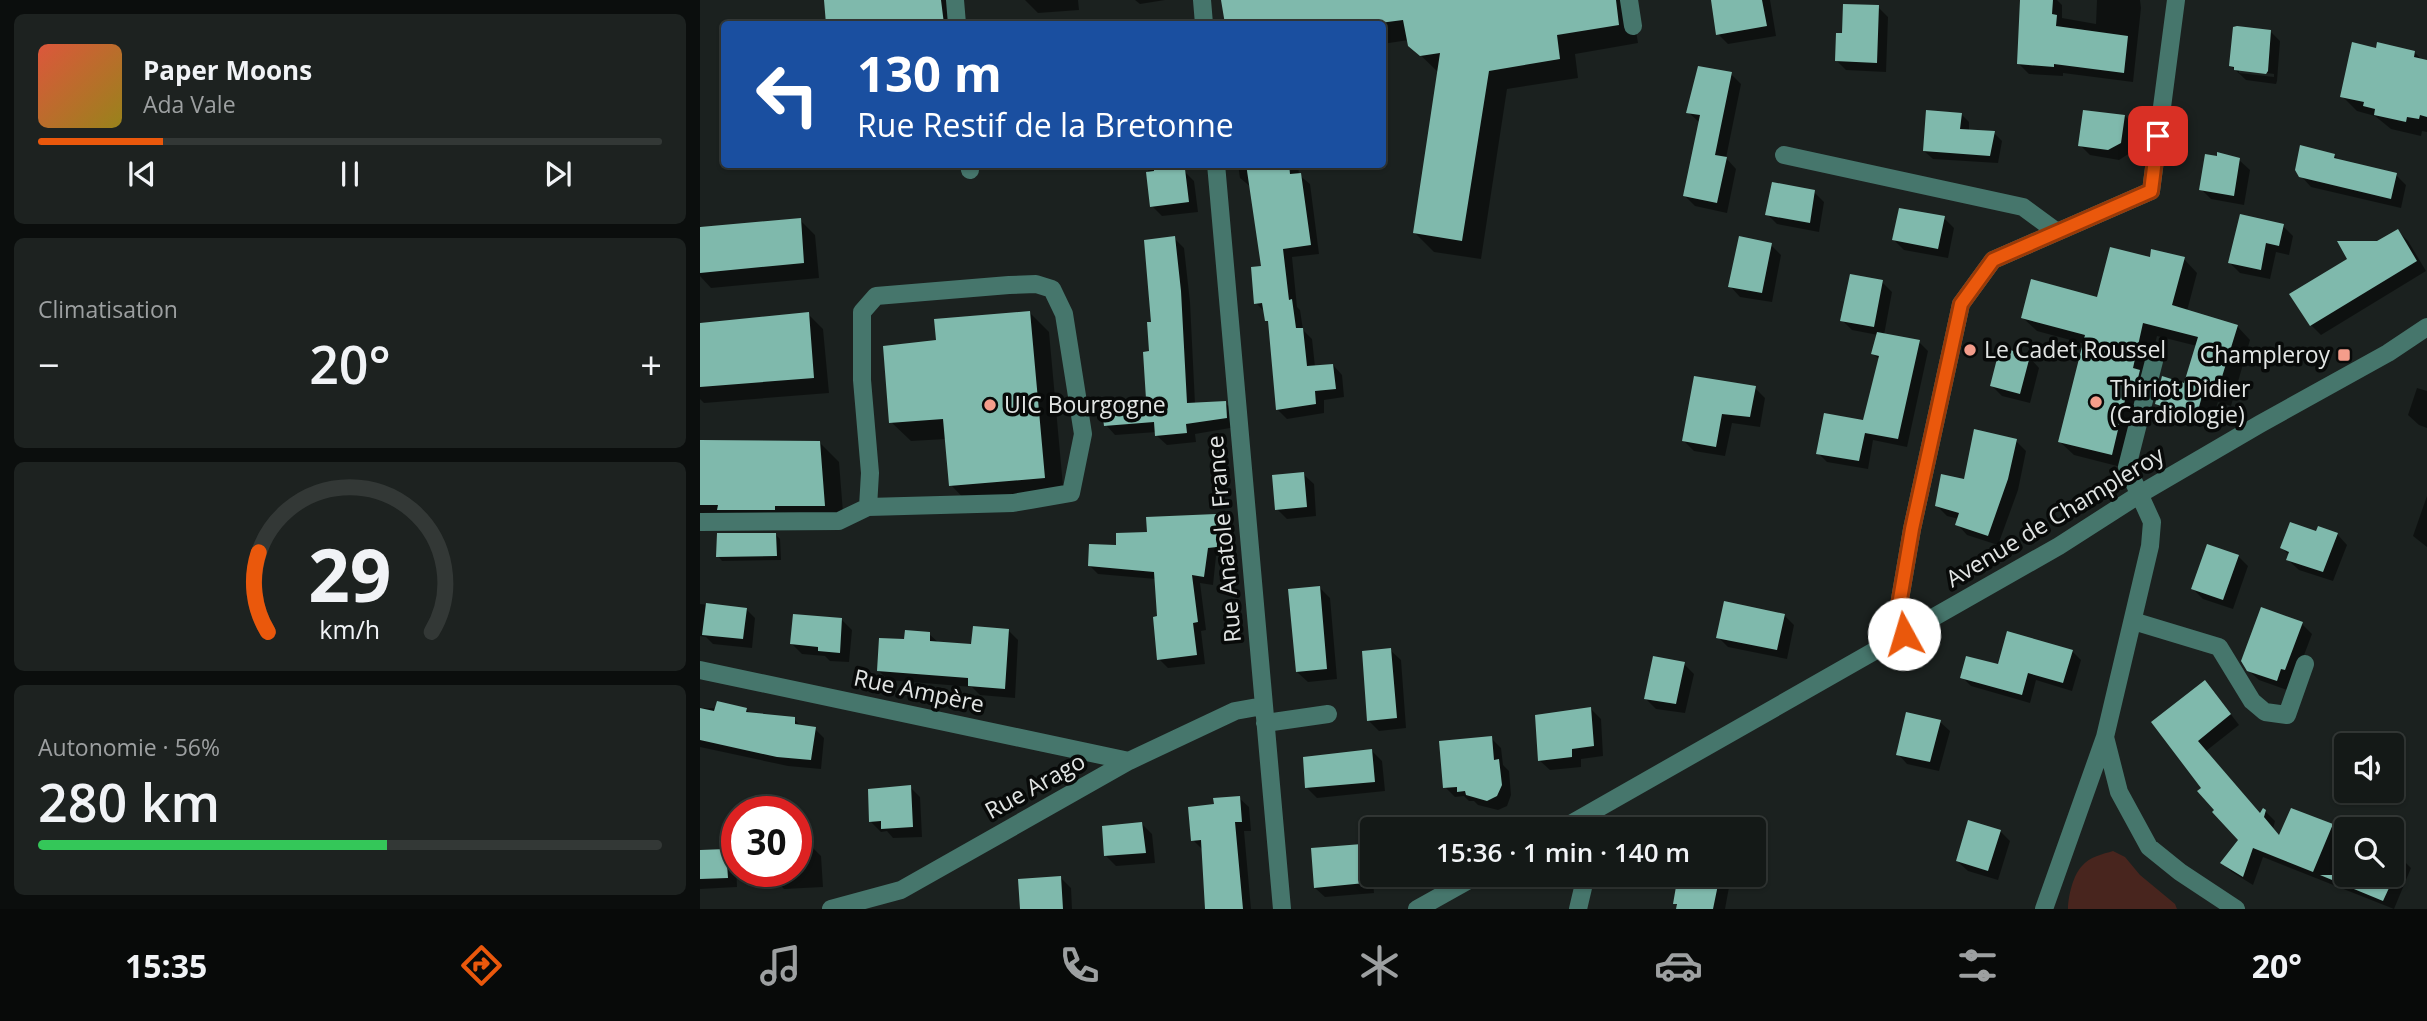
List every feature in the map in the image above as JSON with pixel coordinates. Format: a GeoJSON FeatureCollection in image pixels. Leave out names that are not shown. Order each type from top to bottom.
{"type":"FeatureCollection","features":[{"type":"Feature","properties":{"kind":"street"},"geometry":{"type":"LineString","coordinates":[[955,0],[957,21]]}},
{"type":"Feature","properties":{"kind":"street"},"geometry":{"type":"LineString","coordinates":[[1202,0],[1204,21]]}},
{"type":"Feature","properties":{"kind":"street"},"geometry":{"type":"LineString","coordinates":[[1629,0],[1633,26]]}},
{"type":"Feature","properties":{"kind":"street"},"geometry":{"type":"LineString","coordinates":[[1904,634],[1898,611],[1912,529],[1961,304],[1993,260],[2151,191],[2176,0]]}},
{"type":"Feature","properties":{"kind":"street"},"geometry":{"type":"LineString","coordinates":[[1784,155],[2023,208],[2057,232]]}},
{"type":"Feature","properties":{"kind":"street","name":"Rue Anatole France"},"geometry":{"type":"LineString","coordinates":[[1216,168],[1282,909]]}},
{"type":"Feature","properties":{"kind":"street"},"geometry":{"type":"LineString","coordinates":[[700,522],[839,521],[868,507],[1013,503],[1071,493],[1083,433],[1064,314],[1052,289],[1035,284],[1009,285],[876,296],[862,312],[862,380],[870,473],[868,507]]}},
{"type":"Feature","properties":{"kind":"street","name":"Avenue de Champleroy"},"geometry":{"type":"LineString","coordinates":[[1593,817],[2059,546],[2140,494],[2388,353],[2427,327]]}},
{"type":"Feature","properties":{"kind":"street"},"geometry":{"type":"LineString","coordinates":[[2044,909],[2105,737],[2150,546],[2152,522],[2127,467],[2154,361]]}},
{"type":"Feature","properties":{"kind":"street"},"geometry":{"type":"LineString","coordinates":[[2133,621],[2219,646],[2252,701],[2265,712],[2287,715],[2305,664]]}},
{"type":"Feature","properties":{"kind":"street","name":"Rue Ampère"},"geometry":{"type":"LineString","coordinates":[[700,670],[1129,761]]}},
{"type":"Feature","properties":{"kind":"street","name":"Rue Arago"},"geometry":{"type":"LineString","coordinates":[[831,909],[901,890],[1129,761],[1234,711],[1264,715],[1328,714]]}},
{"type":"Feature","properties":{"kind":"street"},"geometry":{"type":"LineString","coordinates":[[2105,737],[2119,792],[2149,847],[2180,872],[2236,909]]}},
{"type":"Feature","properties":{"kind":"street"},"geometry":{"type":"LineString","coordinates":[[1418,909],[1457,887]]}},
{"type":"Feature","properties":{"kind":"street"},"geometry":{"type":"LineString","coordinates":[[1578,909],[1583,887]]}},
{"type":"Feature","properties":{"kind":"shaded area"},"geometry":{"type":"Polygon","coordinates":[[[2113,851],[2125,857],[2140,875],[2175,904],[2177,909],[2068,909],[2072,886],[2079,870],[2092,858],[2113,851]]]}},
{"type":"Feature","properties":{"kind":"building"},"geometry":{"type":"Polygon","coordinates":[[[824,0],[941,0],[944,21],[826,21],[824,0]]]}},
{"type":"Feature","properties":{"kind":"building"},"geometry":{"type":"Polygon","coordinates":[[[1221,0],[1616,0],[1619,25],[1557,35],[1560,59],[1489,71],[1462,241],[1413,233],[1440,53],[1420,56],[1408,46],[1403,20],[1224,21],[1221,0]]]}},
{"type":"Feature","properties":{"kind":"building"},"geometry":{"type":"Polygon","coordinates":[[[1711,0],[1762,0],[1767,26],[1716,35],[1711,0]]]}},
{"type":"Feature","properties":{"kind":"building"},"geometry":{"type":"Polygon","coordinates":[[[2020,0],[2053,0],[2052,14],[2057,15],[2056,26],[2128,36],[2124,73],[2054,64],[2054,67],[2017,64],[2020,0]]]}},
{"type":"Feature","properties":{"kind":"building"},"geometry":{"type":"Polygon","coordinates":[[[1843,4],[1879,5],[1877,63],[1835,61],[1836,33],[1842,33],[1843,4]]]}},
{"type":"Feature","properties":{"kind":"building"},"geometry":{"type":"Polygon","coordinates":[[[2233,27],[2271,30],[2266,74],[2234,70],[2234,67],[2229,66],[2233,27]]]}},
{"type":"Feature","properties":{"kind":"building"},"geometry":{"type":"Polygon","coordinates":[[[2352,42],[2376,48],[2377,42],[2415,51],[2414,57],[2427,60],[2427,117],[2407,117],[2406,122],[2374,115],[2375,109],[2363,106],[2364,102],[2340,97],[2352,42]]]}},
{"type":"Feature","properties":{"kind":"building"},"geometry":{"type":"Polygon","coordinates":[[[1698,66],[1732,72],[1715,155],[1727,157],[1717,203],[1683,196],[1700,115],[1686,113],[1698,66]]]}},
{"type":"Feature","properties":{"kind":"building"},"geometry":{"type":"Polygon","coordinates":[[[1926,110],[1962,113],[1960,129],[1995,131],[1990,156],[1923,151],[1926,110]]]}},
{"type":"Feature","properties":{"kind":"building"},"geometry":{"type":"Polygon","coordinates":[[[2083,110],[2125,115],[2121,143],[2108,150],[2078,146],[2083,110]]]}},
{"type":"Feature","properties":{"kind":"building"},"geometry":{"type":"Polygon","coordinates":[[[2300,145],[2335,154],[2334,158],[2397,173],[2391,199],[2299,177],[2295,170],[2300,145]]]}},
{"type":"Feature","properties":{"kind":"building"},"geometry":{"type":"Polygon","coordinates":[[[2217,152],[2240,158],[2234,196],[2199,190],[2205,154],[2217,156],[2217,152]]]}},
{"type":"Feature","properties":{"kind":"building"},"geometry":{"type":"Polygon","coordinates":[[[1154,168],[1185,169],[1189,202],[1150,207],[1146,172],[1154,171],[1154,168]]]}},
{"type":"Feature","properties":{"kind":"building"},"geometry":{"type":"Polygon","coordinates":[[[1247,168],[1289,168],[1290,174],[1301,173],[1311,245],[1283,249],[1289,300],[1292,299],[1296,328],[1303,328],[1307,366],[1333,364],[1336,389],[1315,391],[1316,404],[1276,410],[1268,321],[1265,321],[1262,303],[1254,304],[1251,267],[1261,266],[1247,168]]]}},
{"type":"Feature","properties":{"kind":"building"},"geometry":{"type":"Polygon","coordinates":[[[1772,182],[1815,190],[1810,223],[1765,215],[1772,182]]]}},
{"type":"Feature","properties":{"kind":"building"},"geometry":{"type":"Polygon","coordinates":[[[1899,208],[1945,216],[1938,249],[1892,240],[1899,208]]]}},
{"type":"Feature","properties":{"kind":"building"},"geometry":{"type":"Polygon","coordinates":[[[2240,214],[2284,224],[2279,246],[2266,243],[2261,270],[2228,263],[2240,214]]]}},
{"type":"Feature","properties":{"kind":"building"},"geometry":{"type":"Polygon","coordinates":[[[801,218],[804,263],[700,273],[700,227],[801,218]]]}},
{"type":"Feature","properties":{"kind":"building"},"geometry":{"type":"Polygon","coordinates":[[[2398,229],[2417,261],[2310,326],[2289,294],[2347,259],[2337,241],[2377,241],[2398,229]]]}},
{"type":"Feature","properties":{"kind":"building"},"geometry":{"type":"Polygon","coordinates":[[[1175,236],[1187,403],[1226,401],[1227,418],[1186,424],[1187,433],[1155,436],[1154,422],[1104,426],[1101,402],[1146,399],[1143,352],[1149,351],[1147,322],[1151,322],[1144,240],[1175,236]]]}},
{"type":"Feature","properties":{"kind":"building"},"geometry":{"type":"Polygon","coordinates":[[[1739,236],[1772,243],[1762,293],[1728,287],[1739,236]]]}},
{"type":"Feature","properties":{"kind":"building"},"geometry":{"type":"Polygon","coordinates":[[[2110,247],[2150,257],[2151,249],[2185,257],[2172,305],[2238,325],[2217,393],[2204,389],[2199,407],[2186,414],[2155,404],[2162,376],[2184,383],[2198,337],[2143,323],[2133,368],[2140,370],[2133,398],[2126,396],[2112,455],[2058,442],[2085,335],[2021,318],[2031,279],[2097,297],[2110,247]]]}},
{"type":"Feature","properties":{"kind":"building"},"geometry":{"type":"Polygon","coordinates":[[[1850,274],[1883,280],[1874,327],[1840,321],[1850,274]]]}},
{"type":"Feature","properties":{"kind":"building","name":"UIC Bourgogne"},"geometry":{"type":"Polygon","coordinates":[[[1030,311],[1045,478],[949,486],[943,419],[889,423],[883,346],[936,340],[934,319],[1030,311]]]}},
{"type":"Feature","properties":{"kind":"building"},"geometry":{"type":"Polygon","coordinates":[[[809,312],[814,378],[700,387],[700,323],[809,312]]]}},
{"type":"Feature","properties":{"kind":"building"},"geometry":{"type":"Polygon","coordinates":[[[1877,332],[1920,340],[1898,439],[1865,433],[1859,461],[1816,454],[1824,413],[1863,420],[1879,356],[1871,354],[1877,332]]]}},
{"type":"Feature","properties":{"kind":"building"},"geometry":{"type":"Polygon","coordinates":[[[2000,347],[2030,356],[2020,394],[1990,386],[2000,347]]]}},
{"type":"Feature","properties":{"kind":"building"},"geometry":{"type":"Polygon","coordinates":[[[1694,376],[1756,386],[1750,417],[1722,414],[1716,447],[1682,441],[1694,376]]]}},
{"type":"Feature","properties":{"kind":"building"},"geometry":{"type":"Polygon","coordinates":[[[1974,429],[2017,439],[2008,479],[1988,536],[1955,525],[1959,513],[1935,506],[1941,474],[1964,479],[1974,429]]]}},
{"type":"Feature","properties":{"kind":"building"},"geometry":{"type":"Polygon","coordinates":[[[700,440],[820,441],[825,506],[775,506],[775,510],[717,510],[718,505],[700,505],[700,440]]]}},
{"type":"Feature","properties":{"kind":"building"},"geometry":{"type":"Polygon","coordinates":[[[1304,472],[1307,507],[1275,510],[1272,475],[1304,472]]]}},
{"type":"Feature","properties":{"kind":"building"},"geometry":{"type":"Polygon","coordinates":[[[1216,514],[1217,547],[1208,548],[1204,577],[1192,575],[1198,622],[1193,623],[1197,655],[1157,660],[1153,617],[1157,616],[1154,572],[1088,566],[1089,544],[1116,545],[1116,533],[1147,532],[1146,517],[1216,514]]]}},
{"type":"Feature","properties":{"kind":"building"},"geometry":{"type":"Polygon","coordinates":[[[2290,522],[2316,531],[2318,526],[2338,533],[2323,572],[2286,560],[2289,552],[2280,548],[2290,522]]]}},
{"type":"Feature","properties":{"kind":"building"},"geometry":{"type":"Polygon","coordinates":[[[717,533],[776,533],[777,556],[716,557],[717,533]]]}},
{"type":"Feature","properties":{"kind":"building"},"geometry":{"type":"Polygon","coordinates":[[[2207,544],[2239,555],[2223,600],[2191,589],[2207,544]]]}},
{"type":"Feature","properties":{"kind":"building"},"geometry":{"type":"Polygon","coordinates":[[[1320,586],[1327,669],[1296,672],[1288,589],[1320,586]]]}},
{"type":"Feature","properties":{"kind":"building"},"geometry":{"type":"Polygon","coordinates":[[[1724,601],[1785,614],[1777,650],[1716,638],[1724,601]]]}},
{"type":"Feature","properties":{"kind":"building"},"geometry":{"type":"Polygon","coordinates":[[[706,603],[747,608],[743,639],[702,635],[706,603]]]}},
{"type":"Feature","properties":{"kind":"building"},"geometry":{"type":"Polygon","coordinates":[[[2261,607],[2303,622],[2285,670],[2281,669],[2277,681],[2247,671],[2241,661],[2261,607]]]}},
{"type":"Feature","properties":{"kind":"building"},"geometry":{"type":"Polygon","coordinates":[[[793,614],[842,618],[840,653],[790,644],[793,614]]]}},
{"type":"Feature","properties":{"kind":"building"},"geometry":{"type":"Polygon","coordinates":[[[973,626],[1009,629],[1005,689],[968,686],[968,678],[877,671],[879,638],[904,639],[905,630],[930,632],[930,641],[971,644],[973,626]]]}},
{"type":"Feature","properties":{"kind":"building"},"geometry":{"type":"Polygon","coordinates":[[[2007,631],[2073,650],[2063,683],[2028,673],[2022,695],[1960,678],[1966,656],[1998,664],[2007,631]]]}},
{"type":"Feature","properties":{"kind":"building"},"geometry":{"type":"Polygon","coordinates":[[[1391,648],[1397,718],[1367,721],[1362,651],[1391,648]]]}},
{"type":"Feature","properties":{"kind":"building"},"geometry":{"type":"Polygon","coordinates":[[[1653,656],[1685,662],[1676,704],[1644,699],[1653,656]]]}},
{"type":"Feature","properties":{"kind":"building"},"geometry":{"type":"Polygon","coordinates":[[[2205,680],[2231,714],[2198,741],[2260,813],[2263,808],[2266,810],[2264,817],[2279,835],[2291,808],[2333,824],[2313,872],[2253,848],[2243,877],[2220,863],[2238,840],[2212,812],[2214,810],[2197,791],[2201,788],[2151,722],[2205,680]]]}},
{"type":"Feature","properties":{"kind":"building"},"geometry":{"type":"Polygon","coordinates":[[[717,701],[747,708],[746,712],[795,717],[795,724],[816,727],[811,760],[777,757],[700,740],[700,708],[714,711],[717,701]]]}},
{"type":"Feature","properties":{"kind":"building"},"geometry":{"type":"Polygon","coordinates":[[[1591,707],[1594,746],[1572,749],[1572,757],[1538,761],[1535,715],[1591,707]]]}},
{"type":"Feature","properties":{"kind":"building"},"geometry":{"type":"Polygon","coordinates":[[[1906,712],[1941,720],[1930,762],[1896,755],[1906,712]]]}},
{"type":"Feature","properties":{"kind":"building"},"geometry":{"type":"Polygon","coordinates":[[[1492,736],[1494,760],[1499,759],[1502,785],[1497,796],[1487,801],[1466,795],[1465,791],[1457,792],[1457,787],[1443,788],[1439,741],[1492,736]]]}},
{"type":"Feature","properties":{"kind":"building"},"geometry":{"type":"Polygon","coordinates":[[[1372,749],[1375,782],[1305,788],[1303,757],[1372,749]]]}},
{"type":"Feature","properties":{"kind":"building"},"geometry":{"type":"Polygon","coordinates":[[[911,785],[913,827],[881,829],[881,821],[869,822],[868,789],[911,785]]]}},
{"type":"Feature","properties":{"kind":"building"},"geometry":{"type":"Polygon","coordinates":[[[1240,796],[1242,822],[1235,822],[1243,909],[1205,909],[1201,840],[1191,841],[1188,807],[1214,804],[1213,798],[1240,796]]]}},
{"type":"Feature","properties":{"kind":"building"},"geometry":{"type":"Polygon","coordinates":[[[1968,820],[2001,830],[1988,871],[1956,861],[1968,820]]]}},
{"type":"Feature","properties":{"kind":"building"},"geometry":{"type":"Polygon","coordinates":[[[1142,822],[1146,853],[1104,856],[1102,826],[1142,822]]]}},
{"type":"Feature","properties":{"kind":"building"},"geometry":{"type":"Polygon","coordinates":[[[1360,844],[1360,883],[1314,888],[1311,848],[1360,844]]]}},
{"type":"Feature","properties":{"kind":"building"},"geometry":{"type":"Polygon","coordinates":[[[721,849],[721,878],[700,879],[700,850],[721,849]]]}},
{"type":"Feature","properties":{"kind":"building"},"geometry":{"type":"Polygon","coordinates":[[[2320,875],[2334,875],[2334,881],[2320,875]]]}},
{"type":"Feature","properties":{"kind":"building"},"geometry":{"type":"Polygon","coordinates":[[[1061,876],[1063,909],[1020,909],[1018,879],[1061,876]]]}},
{"type":"Feature","properties":{"kind":"building"},"geometry":{"type":"Polygon","coordinates":[[[1676,887],[1718,887],[1713,909],[1676,909],[1677,904],[1673,904],[1676,887]]]}},
{"type":"Feature","properties":{"kind":"building"},"geometry":{"type":"Polygon","coordinates":[[[2349,887],[2389,887],[2383,901],[2349,887]]]}},
{"type":"Feature","properties":{"kind":"place","name":"Le Cadet Roussel"},"geometry":{"type":"Point","coordinates":[1970,350]}},
{"type":"Feature","properties":{"kind":"place","name":"Champleroy"},"geometry":{"type":"Point","coordinates":[2344,355]}},
{"type":"Feature","properties":{"kind":"place","name":"Thiriot Didier (Cardiologie)"},"geometry":{"type":"Point","coordinates":[2096,402]}},
{"type":"Feature","properties":{"kind":"place","name":"UIC Bourgogne"},"geometry":{"type":"Point","coordinates":[990,405]}},
{"type":"Feature","properties":{"kind":"route"},"geometry":{"type":"LineString","coordinates":[[1904,634],[1898,611],[1912,529],[1961,304],[1993,260],[2151,191],[2158,136]]}}]}
